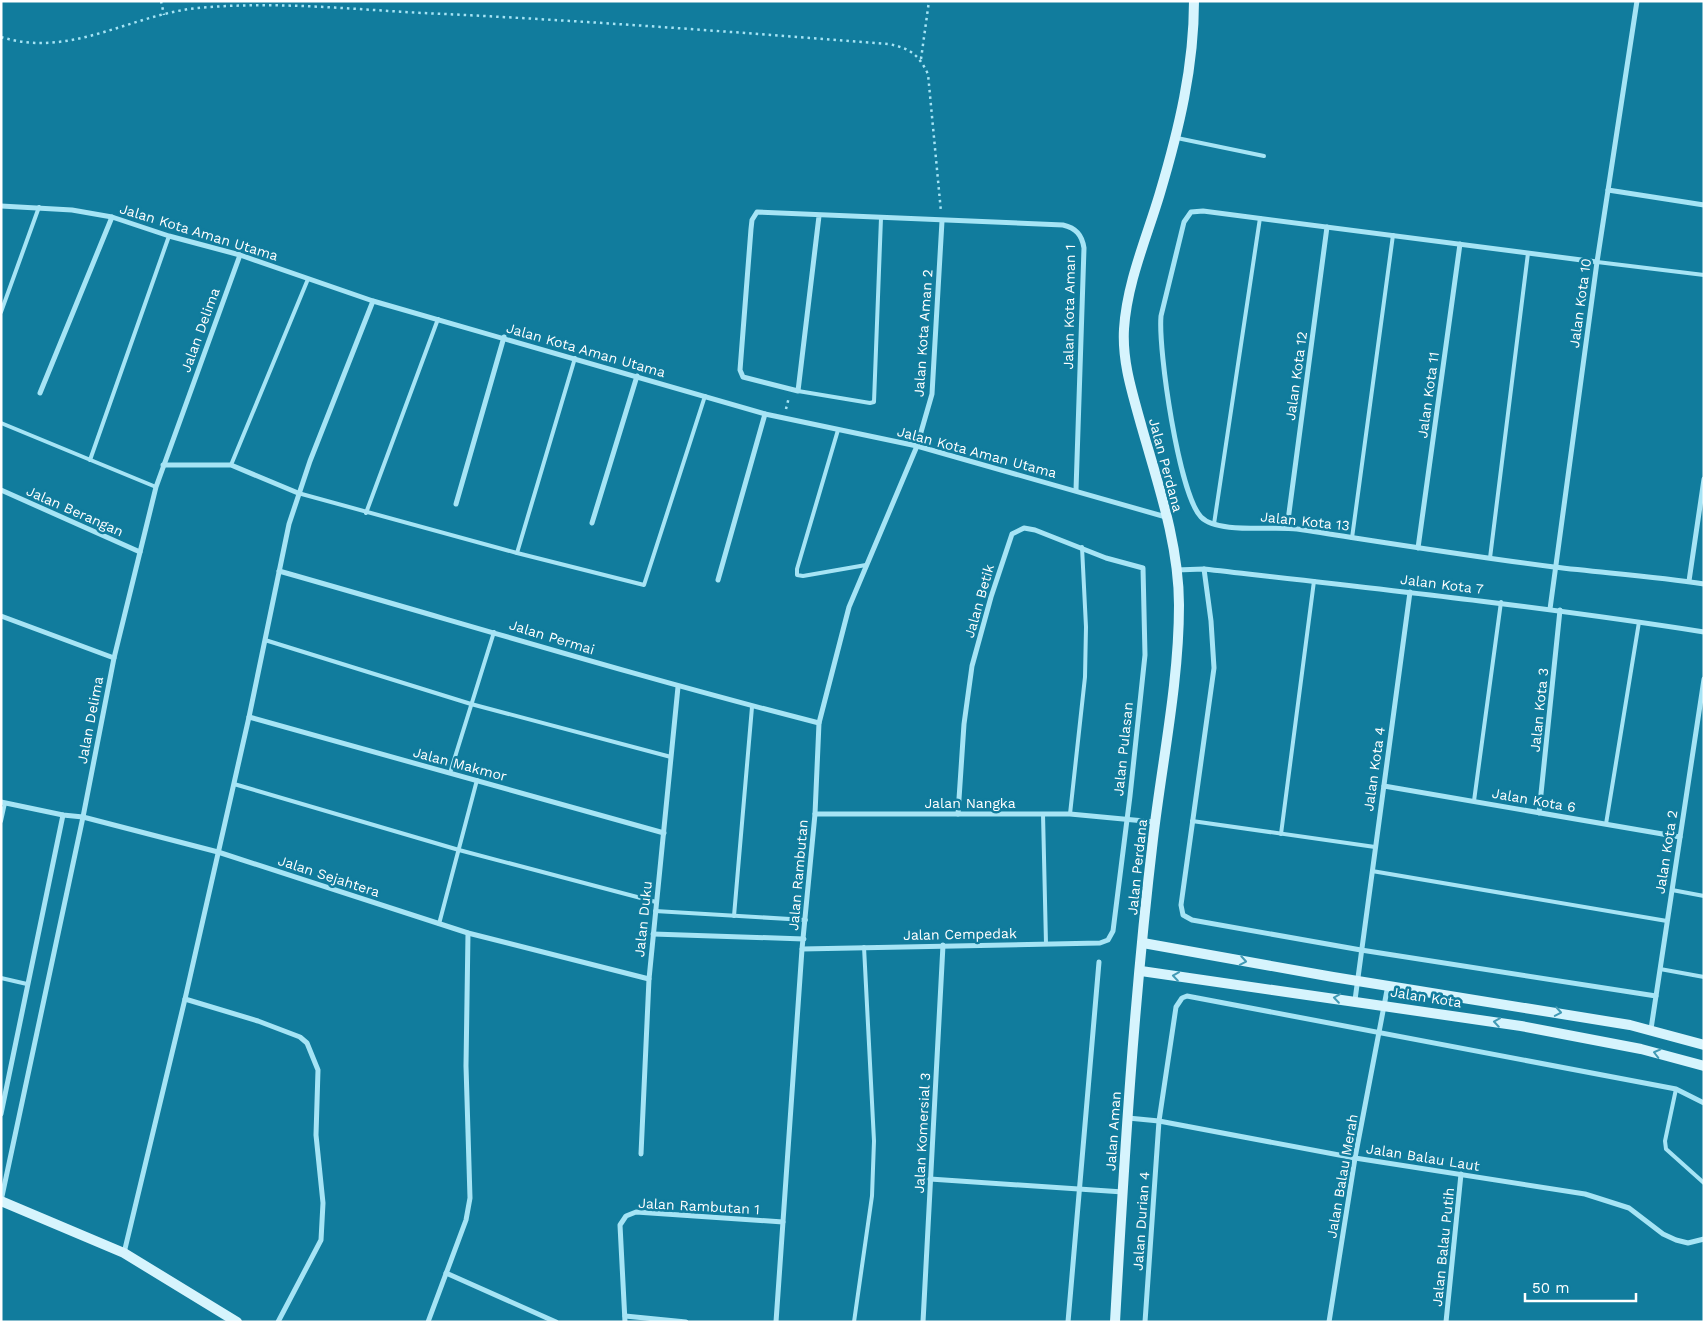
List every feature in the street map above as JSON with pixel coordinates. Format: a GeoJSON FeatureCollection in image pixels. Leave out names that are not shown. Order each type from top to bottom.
{"type":"FeatureCollection","features":[{"type":"Feature","properties":{"kind":"street","name":"Jalan Perdana"},"geometry":{"type":"LineString","coordinates":[[1143,943],[1155,822],[1176,650],[1179,607],[1176,570],[1166,517],[1127,375],[1124,330],[1133,277],[1175,137],[1190,68],[1194,1]]}},
{"type":"Feature","properties":{"kind":"street","name":"Jalan Kota 10"},"geometry":{"type":"LineString","coordinates":[[1550,609],[1554,567],[1597,262],[1637,1]]}},
{"type":"Feature","properties":{"kind":"street"},"geometry":{"type":"LineString","coordinates":[[1608,190],[1704,205]]}},
{"type":"Feature","properties":{"kind":"street","name":"Jalan Kota Aman Utama"},"geometry":{"type":"LineString","coordinates":[[1,206],[72,210],[112,217],[169,236],[240,255],[372,301],[504,337],[765,414],[917,446],[1166,517]]}},
{"type":"Feature","properties":{"kind":"street"},"geometry":{"type":"LineString","coordinates":[[1214,524],[1201,517],[1191,502],[1182,470],[1166,384],[1160,330],[1161,316],[1184,222],[1191,212],[1203,210],[1597,262]]}},
{"type":"Feature","properties":{"kind":"street","name":"Jalan Kota Aman 1"},"geometry":{"type":"LineString","coordinates":[[798,391],[740,374],[751,230],[752,220],[756,212],[1063,225],[1080,234],[1084,248],[1076,490]]}},
{"type":"Feature","properties":{"kind":"street"},"geometry":{"type":"LineString","coordinates":[[798,391],[819,216]]}},
{"type":"Feature","properties":{"kind":"street"},"geometry":{"type":"LineString","coordinates":[[40,393],[112,217]]}},
{"type":"Feature","properties":{"kind":"street","name":"Jalan Kota Aman 2"},"geometry":{"type":"LineString","coordinates":[[917,446],[934,383],[942,221]]}},
{"type":"Feature","properties":{"kind":"street","name":"Jalan Kota 12"},"geometry":{"type":"LineString","coordinates":[[1287,528],[1327,227]]}},
{"type":"Feature","properties":{"kind":"street","name":"Jalan Kota 11"},"geometry":{"type":"LineString","coordinates":[[1418,548],[1460,244]]}},
{"type":"Feature","properties":{"kind":"street","name":"Jalan Delima"},"geometry":{"type":"LineString","coordinates":[[1,1201],[83,817],[114,658],[156,487],[240,255]]}},
{"type":"Feature","properties":{"kind":"street"},"geometry":{"type":"LineString","coordinates":[[124,1253],[234,784],[289,524],[298,493],[372,301]]}},
{"type":"Feature","properties":{"kind":"street"},"geometry":{"type":"LineString","coordinates":[[456,504],[504,337]]}},
{"type":"Feature","properties":{"kind":"street"},"geometry":{"type":"LineString","coordinates":[[592,523],[637,376]]}},
{"type":"Feature","properties":{"kind":"street"},"geometry":{"type":"LineString","coordinates":[[718,580],[765,414]]}},
{"type":"Feature","properties":{"kind":"street","name":"Jalan Rambutan"},"geometry":{"type":"LineString","coordinates":[[776,1322],[819,724],[842,628],[866,565],[917,446]]}},
{"type":"Feature","properties":{"kind":"street"},"geometry":{"type":"LineString","coordinates":[[163,465],[231,464],[298,493]]}},
{"type":"Feature","properties":{"kind":"street"},"geometry":{"type":"LineString","coordinates":[[1689,581],[1704,479]]}},
{"type":"Feature","properties":{"kind":"street","name":"Jalan Berangan"},"geometry":{"type":"LineString","coordinates":[[1,490],[140,552]]}},
{"type":"Feature","properties":{"kind":"street","name":"Jalan Kota 13"},"geometry":{"type":"LineString","coordinates":[[1214,524],[1287,528],[1554,567],[1704,584]]}},
{"type":"Feature","properties":{"kind":"street","name":"Jalan Betik"},"geometry":{"type":"LineString","coordinates":[[958,814],[964,724],[972,666],[990,596],[1009,540],[1017,530],[1030,529],[1106,558],[1143,568]]}},
{"type":"Feature","properties":{"kind":"street","name":"Jalan Pulasan"},"geometry":{"type":"LineString","coordinates":[[1113,931],[1145,655],[1143,568]]}},
{"type":"Feature","properties":{"kind":"street"},"geometry":{"type":"LineString","coordinates":[[1204,569],[1211,621],[1214,668],[1181,905],[1181,910],[1187,918],[1361,950],[1656,996]]}},
{"type":"Feature","properties":{"kind":"street","name":"Jalan Kota 7"},"geometry":{"type":"LineString","coordinates":[[1176,570],[1204,569],[1501,602],[1704,632]]}},
{"type":"Feature","properties":{"kind":"street","name":"Jalan Permai"},"geometry":{"type":"LineString","coordinates":[[279,571],[678,687],[819,724]]}},
{"type":"Feature","properties":{"kind":"street","name":"Jalan Kota 4"},"geometry":{"type":"LineString","coordinates":[[1355,1000],[1410,592]]}},
{"type":"Feature","properties":{"kind":"street","name":"Jalan Kota 3"},"geometry":{"type":"LineString","coordinates":[[1539,812],[1560,610]]}},
{"type":"Feature","properties":{"kind":"street"},"geometry":{"type":"LineString","coordinates":[[1,616],[114,658]]}},
{"type":"Feature","properties":{"kind":"street","name":"Jalan Kota 2"},"geometry":{"type":"LineString","coordinates":[[1651,1029],[1704,679]]}},
{"type":"Feature","properties":{"kind":"street","name":"Jalan Duku"},"geometry":{"type":"LineString","coordinates":[[641,1154],[649,979],[678,687]]}},
{"type":"Feature","properties":{"kind":"street","name":"Jalan Makmor"},"geometry":{"type":"LineString","coordinates":[[249,717],[664,832]]}},
{"type":"Feature","properties":{"kind":"street","name":"Jalan Kota 6"},"geometry":{"type":"LineString","coordinates":[[1384,786],[1680,837]]}},
{"type":"Feature","properties":{"kind":"street","name":"Jalan Sejahtera"},"geometry":{"type":"LineString","coordinates":[[3,803],[83,817],[218,852],[468,933],[649,979]]}},
{"type":"Feature","properties":{"kind":"street","name":"Jalan Nangka"},"geometry":{"type":"LineString","coordinates":[[814,814],[1070,814],[1155,822]]}},
{"type":"Feature","properties":{"kind":"street"},"geometry":{"type":"LineString","coordinates":[[1,1114],[63,815]]}},
{"type":"Feature","properties":{"kind":"street","name":"Jalan Cempedak"},"geometry":{"type":"LineString","coordinates":[[802,949],[1100,943],[1108,940],[1113,931]]}},
{"type":"Feature","properties":{"kind":"street"},"geometry":{"type":"LineString","coordinates":[[428,1322],[466,1220],[470,1198],[466,1066],[468,933]]}},
{"type":"Feature","properties":{"kind":"street"},"geometry":{"type":"LineString","coordinates":[[654,934],[804,939]]}},
{"type":"Feature","properties":{"kind":"street","name":"Jalan Aman"},"geometry":{"type":"LineString","coordinates":[[1115,1322],[1127,1118],[1143,943]]}},
{"type":"Feature","properties":{"kind":"street","name":"Jalan Kota"},"geometry":{"type":"LineString","coordinates":[[1143,943],[1358,981],[1651,1029],[1704,1044]]}},
{"type":"Feature","properties":{"kind":"street","name":"Jalan Komersial 3"},"geometry":{"type":"LineString","coordinates":[[923,1322],[943,945]]}},
{"type":"Feature","properties":{"kind":"street"},"geometry":{"type":"LineString","coordinates":[[1068,1322],[1098,962]]}},
{"type":"Feature","properties":{"kind":"street","name":"Jalan Kota"},"geometry":{"type":"LineString","coordinates":[[1141,971],[1355,1000],[1521,1026],[1610,1043],[1704,1066]]}},
{"type":"Feature","properties":{"kind":"street","name":"Jalan Balau Merah"},"geometry":{"type":"LineString","coordinates":[[1329,1322],[1355,1158],[1386,1005],[1388,985]]}},
{"type":"Feature","properties":{"kind":"street","name":"Jalan Durian 4"},"geometry":{"type":"LineString","coordinates":[[1145,1322],[1159,1121],[1176,1007],[1182,998],[1187,996],[1380,1034]]}},
{"type":"Feature","properties":{"kind":"street"},"geometry":{"type":"LineString","coordinates":[[185,999],[258,1021],[300,1037],[306,1043],[318,1070],[316,1135],[321,1168],[324,1226],[321,1240],[278,1322]]}},
{"type":"Feature","properties":{"kind":"street"},"geometry":{"type":"LineString","coordinates":[[1380,1034],[1676,1089],[1704,1103]]}},
{"type":"Feature","properties":{"kind":"street","name":"Jalan Balau Laut"},"geometry":{"type":"LineString","coordinates":[[1127,1118],[1159,1121],[1355,1158],[1585,1194],[1609,1200],[1629,1208],[1663,1234],[1676,1240],[1688,1243],[1704,1240]]}},
{"type":"Feature","properties":{"kind":"street","name":"Jalan Balau Putih"},"geometry":{"type":"LineString","coordinates":[[1446,1322],[1461,1174]]}},
{"type":"Feature","properties":{"kind":"street"},"geometry":{"type":"LineString","coordinates":[[930,1179],[1123,1192]]}},
{"type":"Feature","properties":{"kind":"street"},"geometry":{"type":"LineString","coordinates":[[1,1201],[124,1253],[237,1322]]}},
{"type":"Feature","properties":{"kind":"street","name":"Jalan Rambutan 1"},"geometry":{"type":"LineString","coordinates":[[625,1319],[620,1225],[626,1216],[636,1212],[783,1222]]}},
{"type":"Feature","properties":{"kind":"street"},"geometry":{"type":"LineString","coordinates":[[446,1273],[556,1322]]}},
{"type":"Feature","properties":{"kind":"street"},"geometry":{"type":"LineString","coordinates":[[625,1319],[686,1322]]}},
{"type":"Feature","properties":{"kind":"lane"},"geometry":{"type":"LineString","coordinates":[[1175,137],[1264,156]]}},
{"type":"Feature","properties":{"kind":"lane"},"geometry":{"type":"LineString","coordinates":[[1,312],[39,208]]}},
{"type":"Feature","properties":{"kind":"lane"},"geometry":{"type":"LineString","coordinates":[[798,391],[870,403],[874,402],[881,218]]}},
{"type":"Feature","properties":{"kind":"lane"},"geometry":{"type":"LineString","coordinates":[[1214,524],[1260,218]]}},
{"type":"Feature","properties":{"kind":"lane"},"geometry":{"type":"LineString","coordinates":[[1352,538],[1393,235]]}},
{"type":"Feature","properties":{"kind":"lane"},"geometry":{"type":"LineString","coordinates":[[90,460],[169,236]]}},
{"type":"Feature","properties":{"kind":"lane"},"geometry":{"type":"LineString","coordinates":[[1490,558],[1528,253]]}},
{"type":"Feature","properties":{"kind":"lane"},"geometry":{"type":"LineString","coordinates":[[1597,262],[1704,275]]}},
{"type":"Feature","properties":{"kind":"lane"},"geometry":{"type":"LineString","coordinates":[[231,464],[308,279]]}},
{"type":"Feature","properties":{"kind":"lane"},"geometry":{"type":"LineString","coordinates":[[366,513],[438,319]]}},
{"type":"Feature","properties":{"kind":"lane"},"geometry":{"type":"LineString","coordinates":[[517,554],[575,358]]}},
{"type":"Feature","properties":{"kind":"lane"},"geometry":{"type":"LineString","coordinates":[[298,493],[517,554],[642,585],[646,584],[704,396]]}},
{"type":"Feature","properties":{"kind":"lane"},"geometry":{"type":"LineString","coordinates":[[1,423],[156,487]]}},
{"type":"Feature","properties":{"kind":"lane"},"geometry":{"type":"LineString","coordinates":[[838,430],[797,574],[803,576],[866,565]]}},
{"type":"Feature","properties":{"kind":"lane"},"geometry":{"type":"LineString","coordinates":[[1070,814],[1085,676],[1086,627],[1082,548]]}},
{"type":"Feature","properties":{"kind":"lane"},"geometry":{"type":"LineString","coordinates":[[1281,834],[1314,582]]}},
{"type":"Feature","properties":{"kind":"lane"},"geometry":{"type":"LineString","coordinates":[[1474,801],[1501,602]]}},
{"type":"Feature","properties":{"kind":"lane"},"geometry":{"type":"LineString","coordinates":[[1606,824],[1639,622]]}},
{"type":"Feature","properties":{"kind":"lane"},"geometry":{"type":"LineString","coordinates":[[450,773],[494,632]]}},
{"type":"Feature","properties":{"kind":"lane"},"geometry":{"type":"LineString","coordinates":[[265,640],[471,704],[671,757]]}},
{"type":"Feature","properties":{"kind":"lane"},"geometry":{"type":"LineString","coordinates":[[734,916],[752,706]]}},
{"type":"Feature","properties":{"kind":"lane"},"geometry":{"type":"LineString","coordinates":[[440,924],[477,780]]}},
{"type":"Feature","properties":{"kind":"lane"},"geometry":{"type":"LineString","coordinates":[[234,784],[459,850],[656,902]]}},
{"type":"Feature","properties":{"kind":"lane"},"geometry":{"type":"LineString","coordinates":[[1,821],[3,803]]}},
{"type":"Feature","properties":{"kind":"lane"},"geometry":{"type":"LineString","coordinates":[[1043,814],[1046,944]]}},
{"type":"Feature","properties":{"kind":"lane"},"geometry":{"type":"LineString","coordinates":[[1192,821],[1375,847]]}},
{"type":"Feature","properties":{"kind":"lane"},"geometry":{"type":"LineString","coordinates":[[1372,871],[1667,921]]}},
{"type":"Feature","properties":{"kind":"lane"},"geometry":{"type":"LineString","coordinates":[[1672,890],[1704,896]]}},
{"type":"Feature","properties":{"kind":"lane"},"geometry":{"type":"LineString","coordinates":[[655,910],[806,920]]}},
{"type":"Feature","properties":{"kind":"lane"},"geometry":{"type":"LineString","coordinates":[[854,1322],[872,1196],[874,1148],[864,947]]}},
{"type":"Feature","properties":{"kind":"lane"},"geometry":{"type":"LineString","coordinates":[[1660,969],[1704,977]]}},
{"type":"Feature","properties":{"kind":"lane"},"geometry":{"type":"LineString","coordinates":[[1,978],[27,984]]}},
{"type":"Feature","properties":{"kind":"lane"},"geometry":{"type":"LineString","coordinates":[[1676,1089],[1665,1141],[1666,1149],[1704,1183]]}},
{"type":"Feature","properties":{"kind":"path"},"geometry":{"type":"LineString","coordinates":[[161,1],[164,15]]}},
{"type":"Feature","properties":{"kind":"path"},"geometry":{"type":"LineString","coordinates":[[921,59],[929,1]]}},
{"type":"Feature","properties":{"kind":"path"},"geometry":{"type":"LineString","coordinates":[[1,37],[37,44],[91,37],[164,15],[196,8],[255,5],[574,20],[889,44],[906,48],[921,59],[928,74],[942,221]]}}]}
